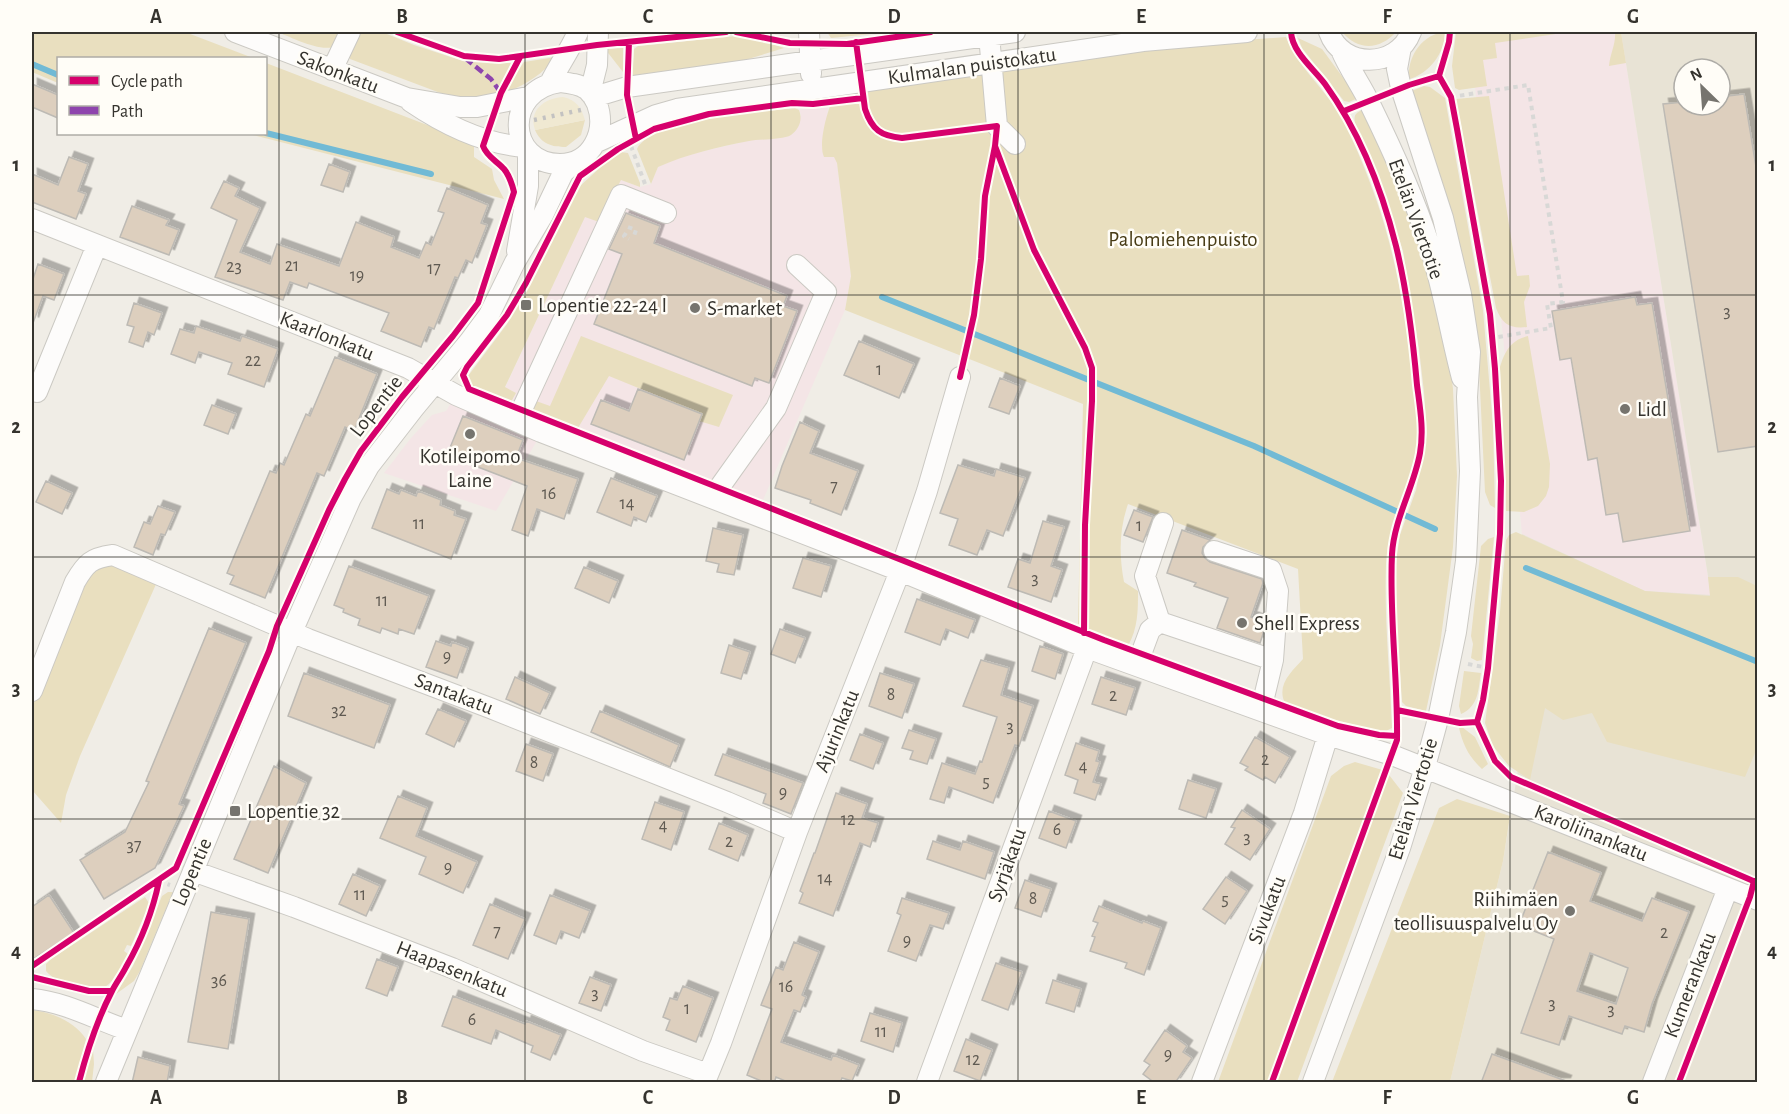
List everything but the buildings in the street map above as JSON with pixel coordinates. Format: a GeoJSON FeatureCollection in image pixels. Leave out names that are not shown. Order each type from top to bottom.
{"type":"FeatureCollection","features":[{"type":"Feature","properties":{"kind":"street","name":"Sakonkatu"},"geometry":{"type":"LineString","coordinates":[[235,32],[407,99],[460,107],[477,107],[528,97]]}},
{"type":"Feature","properties":{"kind":"street"},"geometry":{"type":"LineString","coordinates":[[332,70],[350,32]]}},
{"type":"Feature","properties":{"kind":"street"},"geometry":{"type":"LineString","coordinates":[[550,83],[578,32]]}},
{"type":"Feature","properties":{"kind":"street"},"geometry":{"type":"LineString","coordinates":[[592,95],[578,85],[560,82],[542,86],[528,97],[520,113],[519,121],[519,130],[527,150],[553,164],[568,164],[588,153],[597,142],[601,123],[592,95],[597,66],[598,32]]}},
{"type":"Feature","properties":{"kind":"street"},"geometry":{"type":"LineString","coordinates":[[809,32],[812,89]]}},
{"type":"Feature","properties":{"kind":"street","name":"Kulmalan puistokatu"},"geometry":{"type":"LineString","coordinates":[[592,95],[627,87],[1015,32]]}},
{"type":"Feature","properties":{"kind":"street","name":"Kulmalan puistokatu"},"geometry":{"type":"LineString","coordinates":[[597,142],[656,115],[677,109],[1153,40],[1247,32]]}},
{"type":"Feature","properties":{"kind":"street"},"geometry":{"type":"LineString","coordinates":[[989,35],[997,126],[1015,144]]}},
{"type":"Feature","properties":{"kind":"street"},"geometry":{"type":"LineString","coordinates":[[1329,37],[1355,58],[1367,60],[1391,55],[1409,35]]}},
{"type":"Feature","properties":{"kind":"street","name":"Etelän Viertotie"},"geometry":{"type":"LineString","coordinates":[[1312,1083],[1400,848],[1425,767],[1456,632],[1466,561],[1470,471],[1467,397],[1470,352],[1461,294],[1443,218],[1401,88],[1398,69],[1409,35]]}},
{"type":"Feature","properties":{"kind":"street","name":"Etelän Viertotie"},"geometry":{"type":"LineString","coordinates":[[1329,37],[1369,101],[1411,196],[1428,241],[1443,292],[1467,397]]}},
{"type":"Feature","properties":{"kind":"street","name":"Sakonkatu"},"geometry":{"type":"LineString","coordinates":[[407,99],[436,119],[478,137],[527,150]]}},
{"type":"Feature","properties":{"kind":"street","name":"Lopentie"},"geometry":{"type":"LineString","coordinates":[[515,262],[528,186],[527,150]]}},
{"type":"Feature","properties":{"kind":"street","name":"Lopentie"},"geometry":{"type":"LineString","coordinates":[[106,1083],[292,632],[351,498],[369,466],[489,315],[515,262],[543,215],[563,172],[576,161]]}},
{"type":"Feature","properties":{"kind":"street"},"geometry":{"type":"LineString","coordinates":[[517,420],[621,195],[666,213]]}},
{"type":"Feature","properties":{"kind":"street","name":"Kaarlonkatu"},"geometry":{"type":"LineString","coordinates":[[32,219],[408,368],[456,395],[900,571],[1087,648],[1328,735],[1425,767]]}},
{"type":"Feature","properties":{"kind":"street"},"geometry":{"type":"LineString","coordinates":[[37,392],[97,245]]}},
{"type":"Feature","properties":{"kind":"street"},"geometry":{"type":"LineString","coordinates":[[716,499],[719,488],[776,408],[826,292],[797,265]]}},
{"type":"Feature","properties":{"kind":"street","name":"Ajurinkatu"},"geometry":{"type":"LineString","coordinates":[[706,1078],[797,832],[900,571],[927,491],[960,377]]}},
{"type":"Feature","properties":{"kind":"street"},"geometry":{"type":"LineString","coordinates":[[1160,622],[1145,576],[1163,523]]}},
{"type":"Feature","properties":{"kind":"street"},"geometry":{"type":"LineString","coordinates":[[1214,551],[1271,570],[1278,591],[1273,660],[1261,710]]}},
{"type":"Feature","properties":{"kind":"street","name":"Santakatu"},"geometry":{"type":"LineString","coordinates":[[32,691],[75,582],[84,566],[97,557],[112,555],[292,632],[599,751],[797,832]]}},
{"type":"Feature","properties":{"kind":"street"},"geometry":{"type":"LineString","coordinates":[[1160,622],[1273,660]]}},
{"type":"Feature","properties":{"kind":"street"},"geometry":{"type":"LineString","coordinates":[[1137,665],[1150,630],[1160,622]]}},
{"type":"Feature","properties":{"kind":"street","name":"Syrjäkatu"},"geometry":{"type":"LineString","coordinates":[[927,1083],[1087,648]]}},
{"type":"Feature","properties":{"kind":"street","name":"Sivukatu"},"geometry":{"type":"LineString","coordinates":[[1202,1083],[1304,813],[1328,735]]}},
{"type":"Feature","properties":{"kind":"street","name":"Karoliinankatu"},"geometry":{"type":"LineString","coordinates":[[1425,767],[1758,900]]}},
{"type":"Feature","properties":{"kind":"street","name":"Haapasenkatu"},"geometry":{"type":"LineString","coordinates":[[193,871],[452,968],[706,1078]]}},
{"type":"Feature","properties":{"kind":"street","name":"Kumerankatu"},"geometry":{"type":"LineString","coordinates":[[1653,1083],[1728,888]]}},
{"type":"Feature","properties":{"kind":"street"},"geometry":{"type":"LineString","coordinates":[[32,999],[67,1006],[127,1030]]}},
{"type":"Feature","properties":{"kind":"path"},"geometry":{"type":"LineString","coordinates":[[1453,107],[1449,93],[1528,85],[1563,302],[1547,304],[1551,328],[1492,338]]}},
{"type":"Feature","properties":{"kind":"path"},"geometry":{"type":"LineString","coordinates":[[624,146],[636,139],[633,125]]}},
{"type":"Feature","properties":{"kind":"path"},"geometry":{"type":"LineString","coordinates":[[628,228],[636,231],[634,236]]}},
{"type":"Feature","properties":{"kind":"path"},"geometry":{"type":"LineString","coordinates":[[1492,330],[1493,349]]}},
{"type":"Feature","properties":{"kind":"path"},"geometry":{"type":"LineString","coordinates":[[1468,655],[1466,664],[1488,668]]}},
{"type":"Feature","properties":{"kind":"path"},"geometry":{"type":"LineString","coordinates":[[1486,679],[1489,657]]}},
{"type":"Feature","properties":{"kind":"shaded area"},"geometry":{"type":"Polygon","coordinates":[[[1539,32],[1621,32],[1711,596],[1645,591],[1522,534],[1503,336],[1470,43],[1539,32]]]}},
{"type":"Feature","properties":{"kind":"shaded area"},"geometry":{"type":"Polygon","coordinates":[[[1621,32],[1757,32],[1757,1082],[1450,1082],[1503,861],[1546,600],[1522,534],[1645,591],[1711,595],[1621,32]]]}},
{"type":"Feature","properties":{"kind":"shaded area"},"geometry":{"type":"Polygon","coordinates":[[[828,107],[827,118],[837,163],[851,276],[845,310],[763,500],[754,515],[542,432],[496,511],[384,473],[432,415],[446,411],[456,395],[505,415],[516,393],[505,388],[585,216],[599,222],[621,180],[640,187],[651,184],[658,167],[683,156],[751,140],[789,136],[801,115],[799,110],[828,107]]]}},
{"type":"Feature","properties":{"kind":"green space"},"geometry":{"type":"Polygon","coordinates":[[[32,32],[185,32],[250,57],[57,57],[57,83],[32,72],[32,32]]]}},
{"type":"Feature","properties":{"kind":"green space"},"geometry":{"type":"Polygon","coordinates":[[[277,32],[342,32],[336,45],[324,48],[277,32]]]}},
{"type":"Feature","properties":{"kind":"green space"},"geometry":{"type":"Polygon","coordinates":[[[357,32],[382,32],[466,62],[511,63],[495,96],[451,97],[350,59],[349,54],[357,32]]]}},
{"type":"Feature","properties":{"kind":"green space"},"geometry":{"type":"Polygon","coordinates":[[[827,32],[892,32],[831,38],[827,32]]]}},
{"type":"Feature","properties":{"kind":"green space"},"geometry":{"type":"Polygon","coordinates":[[[1342,32],[1396,32],[1383,42],[1369,46],[1355,43],[1342,32]]]}},
{"type":"Feature","properties":{"kind":"green space"},"geometry":{"type":"Polygon","coordinates":[[[1445,32],[1442,48],[1434,62],[1423,72],[1409,79],[1413,55],[1418,48],[1429,37],[1445,32]]]}},
{"type":"Feature","properties":{"kind":"green space"},"geometry":{"type":"Polygon","coordinates":[[[1456,32],[1569,32],[1495,43],[1497,58],[1483,60],[1487,86],[1459,90],[1455,88],[1452,66],[1456,32]]]}},
{"type":"Feature","properties":{"kind":"green space"},"geometry":{"type":"Polygon","coordinates":[[[1615,32],[1621,32],[1626,63],[1609,66],[1615,41],[1615,32]]]}},
{"type":"Feature","properties":{"kind":"green space"},"geometry":{"type":"Polygon","coordinates":[[[737,36],[784,48],[742,61],[632,78],[634,49],[638,46],[737,36]]]}},
{"type":"Feature","properties":{"kind":"green space","name":"Palomiehenpuisto"},"geometry":{"type":"Polygon","coordinates":[[[1286,37],[1297,58],[1340,115],[1364,167],[1389,242],[1407,332],[1417,436],[1412,469],[1391,531],[1386,564],[1392,728],[1384,732],[1327,718],[1285,703],[1282,690],[1286,679],[1303,659],[1298,569],[1128,504],[1121,533],[1121,562],[1124,582],[1138,591],[1134,633],[1128,646],[1104,639],[1078,624],[1083,404],[845,310],[851,276],[837,163],[834,157],[824,157],[822,152],[824,127],[834,97],[862,89],[1173,45],[1286,37]]]}},
{"type":"Feature","properties":{"kind":"green space"},"geometry":{"type":"Polygon","coordinates":[[[1298,38],[1322,49],[1358,98],[1349,102],[1344,101],[1302,48],[1298,38]]]}},
{"type":"Feature","properties":{"kind":"green space"},"geometry":{"type":"Polygon","coordinates":[[[623,48],[623,72],[605,49],[623,48]]]}},
{"type":"Feature","properties":{"kind":"green space"},"geometry":{"type":"Polygon","coordinates":[[[556,57],[534,78],[507,92],[524,62],[556,57]]]}},
{"type":"Feature","properties":{"kind":"green space"},"geometry":{"type":"Polygon","coordinates":[[[267,63],[474,143],[474,157],[492,169],[494,180],[504,199],[253,135],[267,135],[267,63]]]}},
{"type":"Feature","properties":{"kind":"green space"},"geometry":{"type":"Polygon","coordinates":[[[1424,86],[1430,87],[1445,98],[1483,310],[1493,426],[1495,508],[1490,505],[1485,492],[1479,368],[1409,92],[1424,86]]]}},
{"type":"Feature","properties":{"kind":"green space"},"geometry":{"type":"Polygon","coordinates":[[[1489,96],[1517,276],[1529,275],[1530,286],[1524,302],[1527,327],[1507,324],[1496,308],[1456,99],[1489,96]]]}},
{"type":"Feature","properties":{"kind":"green space"},"geometry":{"type":"Polygon","coordinates":[[[795,108],[799,110],[800,121],[791,135],[737,143],[680,158],[658,167],[651,184],[637,149],[647,139],[663,130],[685,123],[795,108]]]}},
{"type":"Feature","properties":{"kind":"green space"},"geometry":{"type":"Polygon","coordinates":[[[1365,109],[1422,246],[1448,346],[1453,389],[1457,476],[1453,547],[1440,645],[1426,711],[1406,706],[1402,702],[1395,568],[1400,535],[1416,490],[1427,434],[1424,392],[1403,251],[1387,202],[1355,123],[1356,114],[1365,109]]]}},
{"type":"Feature","properties":{"kind":"green space"},"geometry":{"type":"Polygon","coordinates":[[[585,120],[581,135],[566,147],[547,144],[540,139],[535,130],[585,120]]]}},
{"type":"Feature","properties":{"kind":"green space"},"geometry":{"type":"Polygon","coordinates":[[[621,152],[628,153],[640,187],[621,180],[599,222],[585,217],[505,387],[516,393],[511,402],[471,386],[468,376],[507,324],[533,279],[580,186],[621,152]]]}},
{"type":"Feature","properties":{"kind":"green space"},"geometry":{"type":"Polygon","coordinates":[[[581,336],[733,395],[719,427],[699,421],[702,414],[609,376],[578,428],[533,412],[536,401],[550,406],[581,336]]]}},
{"type":"Feature","properties":{"kind":"green space"},"geometry":{"type":"Polygon","coordinates":[[[1528,336],[1550,464],[1549,487],[1546,496],[1538,506],[1524,512],[1506,511],[1500,367],[1510,347],[1517,340],[1528,336]]]}},
{"type":"Feature","properties":{"kind":"green space"},"geometry":{"type":"Polygon","coordinates":[[[1516,532],[1645,591],[1710,596],[1708,577],[1738,577],[1757,586],[1757,748],[1745,777],[1607,742],[1592,713],[1563,720],[1545,708],[1530,780],[1509,766],[1493,746],[1485,723],[1500,612],[1506,540],[1509,535],[1516,532]]]}},
{"type":"Feature","properties":{"kind":"green space"},"geometry":{"type":"Polygon","coordinates":[[[1494,537],[1482,660],[1477,661],[1471,658],[1473,644],[1471,636],[1481,546],[1494,537]]]}},
{"type":"Feature","properties":{"kind":"green space"},"geometry":{"type":"Polygon","coordinates":[[[107,564],[157,582],[80,756],[66,795],[61,823],[32,790],[32,708],[81,582],[90,571],[107,564]]]}},
{"type":"Feature","properties":{"kind":"green space"},"geometry":{"type":"Polygon","coordinates":[[[1464,671],[1481,673],[1474,702],[1467,711],[1461,714],[1459,706],[1464,671]]]}},
{"type":"Feature","properties":{"kind":"green space"},"geometry":{"type":"Polygon","coordinates":[[[1462,727],[1475,737],[1488,764],[1482,769],[1473,760],[1465,745],[1459,728],[1462,727]]]}},
{"type":"Feature","properties":{"kind":"green space"},"geometry":{"type":"Polygon","coordinates":[[[1355,762],[1386,771],[1403,793],[1297,1082],[1218,1082],[1331,776],[1344,766],[1355,762]]]}},
{"type":"Feature","properties":{"kind":"green space"},"geometry":{"type":"Polygon","coordinates":[[[1457,799],[1510,816],[1503,861],[1450,1082],[1332,1082],[1439,808],[1457,799]]]}},
{"type":"Feature","properties":{"kind":"green space"},"geometry":{"type":"Polygon","coordinates":[[[173,892],[140,971],[134,981],[116,994],[133,966],[162,896],[173,892]]]}},
{"type":"Feature","properties":{"kind":"green space"},"geometry":{"type":"Polygon","coordinates":[[[145,897],[149,903],[148,907],[131,946],[127,945],[124,951],[128,954],[124,963],[116,977],[105,987],[65,982],[51,976],[46,971],[46,964],[51,959],[145,897]]]}},
{"type":"Feature","properties":{"kind":"green space"},"geometry":{"type":"Polygon","coordinates":[[[32,1010],[62,1019],[76,1028],[86,1039],[75,1082],[32,1082],[32,1010]]]}},
{"type":"Feature","properties":{"kind":"green space"},"geometry":{"type":"Polygon","coordinates":[[[93,1049],[92,1082],[83,1082],[93,1049]]]}},
{"type":"Feature","properties":{"kind":"sand"},"geometry":{"type":"Polygon","coordinates":[[[563,97],[577,105],[585,120],[535,130],[534,117],[540,106],[550,100],[563,97]]]}},
{"type":"Feature","properties":{"kind":"waterway"},"geometry":{"type":"LineString","coordinates":[[32,64],[57,75]]}},
{"type":"Feature","properties":{"kind":"waterway"},"geometry":{"type":"LineString","coordinates":[[267,133],[431,174]]}},
{"type":"Feature","properties":{"kind":"waterway"},"geometry":{"type":"LineString","coordinates":[[882,297],[1254,446],[1435,529]]}},
{"type":"Feature","properties":{"kind":"waterway"},"geometry":{"type":"LineString","coordinates":[[1526,568],[1758,662]]}},
{"type":"Feature","properties":{"kind":"railway"},"geometry":{"type":"LineString","coordinates":[[534,120],[581,110]]}},
{"type":"Feature","properties":{"kind":"marked path"},"geometry":{"type":"LineString","coordinates":[[465,58],[491,79],[501,93]]}},
{"type":"Feature","properties":{"kind":"cycle path"},"geometry":{"type":"LineString","coordinates":[[397,32],[464,56],[499,59],[597,45],[726,32]]}},
{"type":"Feature","properties":{"kind":"cycle path"},"geometry":{"type":"LineString","coordinates":[[736,32],[790,43],[847,44],[931,32]]}},
{"type":"Feature","properties":{"kind":"cycle path"},"geometry":{"type":"LineString","coordinates":[[1272,1082],[1397,740],[1392,554],[1396,528],[1417,466],[1422,436],[1406,298],[1400,263],[1384,204],[1359,141],[1325,84],[1299,53],[1291,32]]}},
{"type":"Feature","properties":{"kind":"cycle path"},"geometry":{"type":"LineString","coordinates":[[1344,111],[1409,85],[1439,76],[1450,32]]}},
{"type":"Feature","properties":{"kind":"cycle path"},"geometry":{"type":"LineString","coordinates":[[629,42],[627,95],[636,139]]}},
{"type":"Feature","properties":{"kind":"cycle path"},"geometry":{"type":"LineString","coordinates":[[856,42],[865,109],[878,131],[888,136],[902,138],[997,126],[985,196],[981,259],[974,315],[960,377]]}},
{"type":"Feature","properties":{"kind":"cycle path"},"geometry":{"type":"LineString","coordinates":[[32,966],[176,868],[269,651],[277,626],[345,479],[361,451],[478,303],[514,192],[506,171],[483,146],[501,93],[520,57]]}},
{"type":"Feature","properties":{"kind":"cycle path"},"geometry":{"type":"LineString","coordinates":[[1439,76],[1451,97],[1490,314],[1495,369],[1501,481],[1500,534],[1488,668],[1477,722]]}},
{"type":"Feature","properties":{"kind":"cycle path"},"geometry":{"type":"LineString","coordinates":[[863,98],[813,104],[792,103],[709,114],[654,129],[618,149],[580,176],[526,283],[507,315],[467,367],[463,375],[469,389],[1104,640],[1338,726],[1379,735],[1397,736]]}},
{"type":"Feature","properties":{"kind":"cycle path"},"geometry":{"type":"LineString","coordinates":[[995,146],[1034,250],[1085,348],[1092,368],[1085,525],[1084,633]]}},
{"type":"Feature","properties":{"kind":"cycle path"},"geometry":{"type":"LineString","coordinates":[[1397,710],[1460,723],[1477,722],[1495,761],[1511,777],[1758,883]]}},
{"type":"Feature","properties":{"kind":"cycle path"},"geometry":{"type":"LineString","coordinates":[[79,1082],[97,1024],[141,936],[159,881]]}},
{"type":"Feature","properties":{"kind":"cycle path"},"geometry":{"type":"LineString","coordinates":[[1679,1082],[1750,897],[1754,881]]}},
{"type":"Feature","properties":{"kind":"cycle path"},"geometry":{"type":"LineString","coordinates":[[32,977],[89,991],[112,991]]}},
{"type":"Feature","properties":{"kind":"place","name":"Lopentie 22-24 I"},"geometry":{"type":"Point","coordinates":[526,305]}},
{"type":"Feature","properties":{"kind":"place","name":"S-market"},"geometry":{"type":"Point","coordinates":[695,308]}},
{"type":"Feature","properties":{"kind":"place","name":"Lidl"},"geometry":{"type":"Point","coordinates":[1625,409]}},
{"type":"Feature","properties":{"kind":"place","name":"Kotileipomo Laine"},"geometry":{"type":"Point","coordinates":[470,434]}},
{"type":"Feature","properties":{"kind":"place","name":"Shell Express"},"geometry":{"type":"Point","coordinates":[1242,623]}},
{"type":"Feature","properties":{"kind":"place","name":"Lopentie 32"},"geometry":{"type":"Point","coordinates":[235,811]}},
{"type":"Feature","properties":{"kind":"place","name":"Riihimäen teollisuuspalvelu Oy"},"geometry":{"type":"Point","coordinates":[1570,911]}}]}
